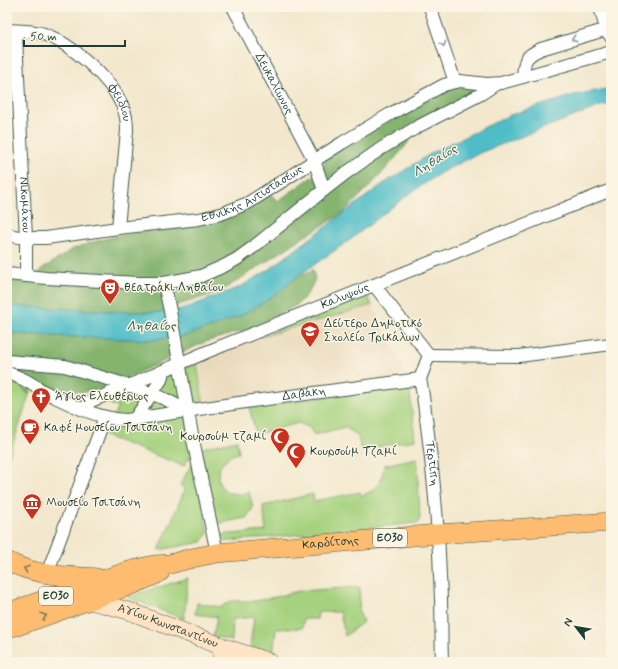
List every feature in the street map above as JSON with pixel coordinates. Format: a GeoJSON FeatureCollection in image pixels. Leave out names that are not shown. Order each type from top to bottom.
{"type":"FeatureCollection","features":[{"type":"Feature","properties":{"kind":"main road","name":"Καρδίτσης"},"geometry":{"type":"LineString","coordinates":[[170,564],[217,553],[438,534],[611,522]]}},
{"type":"Feature","properties":{"kind":"main road"},"geometry":{"type":"LineString","coordinates":[[7,561],[28,570],[47,574],[106,579]]}},
{"type":"Feature","properties":{"kind":"main road","name":"ΕΟ30"},"geometry":{"type":"LineString","coordinates":[[7,615],[18,609],[129,571],[154,565],[170,564]]}},
{"type":"Feature","properties":{"kind":"main road","name":"ΕΟ30"},"geometry":{"type":"LineString","coordinates":[[7,627],[17,626],[134,584],[157,574],[170,564]]}},
{"type":"Feature","properties":{"kind":"street","name":"Δευκαλίωνος"},"geometry":{"type":"LineString","coordinates":[[233,7],[314,160],[324,190]]}},
{"type":"Feature","properties":{"kind":"street"},"geometry":{"type":"LineString","coordinates":[[430,7],[455,82],[466,81],[496,84],[611,52]]}},
{"type":"Feature","properties":{"kind":"street"},"geometry":{"type":"LineString","coordinates":[[523,77],[524,65],[528,56],[532,53],[541,49],[610,31],[600,7]]}},
{"type":"Feature","properties":{"kind":"street"},"geometry":{"type":"LineString","coordinates":[[7,48],[15,32]]}},
{"type":"Feature","properties":{"kind":"street","name":"Φειδίου"},"geometry":{"type":"LineString","coordinates":[[15,32],[40,33],[63,43],[74,50],[99,73],[119,99],[126,118],[127,130],[118,228]]}},
{"type":"Feature","properties":{"kind":"street","name":"Νικομάχου"},"geometry":{"type":"LineString","coordinates":[[15,32],[26,238],[26,276]]}},
{"type":"Feature","properties":{"kind":"street","name":"Εθνικής Αντιστάσεως"},"geometry":{"type":"LineString","coordinates":[[7,234],[16,237],[46,238],[199,219],[234,210],[263,194],[314,160],[392,113],[444,85],[455,82]]}},
{"type":"Feature","properties":{"kind":"street"},"geometry":{"type":"LineString","coordinates":[[7,274],[138,283],[164,283],[201,276],[237,259],[346,172],[382,148],[419,126],[481,94],[496,84]]}},
{"type":"Feature","properties":{"kind":"street","name":"Καλυψούς"},"geometry":{"type":"LineString","coordinates":[[82,409],[91,401],[209,350],[611,190]]}},
{"type":"Feature","properties":{"kind":"street"},"geometry":{"type":"LineString","coordinates":[[164,283],[201,479],[217,553]]}},
{"type":"Feature","properties":{"kind":"street"},"geometry":{"type":"LineString","coordinates":[[370,287],[429,355],[519,356],[611,344]]}},
{"type":"Feature","properties":{"kind":"street","name":"Τερτίπη"},"geometry":{"type":"LineString","coordinates":[[429,355],[420,380],[430,447],[438,534],[442,662]]}},
{"type":"Feature","properties":{"kind":"street"},"geometry":{"type":"LineString","coordinates":[[7,361],[66,366],[130,385],[188,412]]}},
{"type":"Feature","properties":{"kind":"street"},"geometry":{"type":"LineString","coordinates":[[134,420],[161,380],[163,371]]}},
{"type":"Feature","properties":{"kind":"street","name":"Δαβάκη"},"geometry":{"type":"LineString","coordinates":[[7,373],[82,409],[105,417],[121,420],[134,420],[245,402],[420,380]]}},
{"type":"Feature","properties":{"kind":"street"},"geometry":{"type":"LineString","coordinates":[[47,574],[105,417]]}},
{"type":"Feature","properties":{"kind":"street","name":"Αγίου Κωνσταντίνου"},"geometry":{"type":"LineString","coordinates":[[87,600],[129,611],[221,654],[270,662]]}},
{"type":"Feature","properties":{"kind":"shaded area","name":"Δεύτερο Δημοτικό Σχολείο Τρικάλων"},"geometry":{"type":"Polygon","coordinates":[[[372,305],[407,377],[204,406],[196,360],[260,337],[372,305]]]}},
{"type":"Feature","properties":{"kind":"green space"},"geometry":{"type":"Polygon","coordinates":[[[460,86],[473,88],[475,91],[426,119],[377,179],[343,213],[220,292],[178,305],[168,312],[128,312],[7,306],[7,277],[28,279],[73,249],[90,243],[116,236],[174,226],[270,194],[278,201],[323,169],[325,158],[444,90],[460,86]]]}},
{"type":"Feature","properties":{"kind":"green space"},"geometry":{"type":"Polygon","coordinates":[[[313,270],[315,279],[309,292],[297,305],[252,328],[205,342],[103,388],[84,392],[69,391],[34,382],[29,395],[19,386],[7,379],[7,333],[151,340],[181,337],[212,327],[284,288],[298,276],[313,270]]]}},
{"type":"Feature","properties":{"kind":"green space"},"geometry":{"type":"Polygon","coordinates":[[[365,292],[372,305],[260,337],[365,292]]]}},
{"type":"Feature","properties":{"kind":"green space"},"geometry":{"type":"Polygon","coordinates":[[[196,360],[204,406],[192,408],[185,366],[196,360]]]}},
{"type":"Feature","properties":{"kind":"green space"},"geometry":{"type":"Polygon","coordinates":[[[178,367],[193,451],[184,466],[105,436],[118,407],[100,400],[178,367]]]}},
{"type":"Feature","properties":{"kind":"green space"},"geometry":{"type":"Polygon","coordinates":[[[7,378],[19,385],[29,395],[7,463],[7,378]]]}},
{"type":"Feature","properties":{"kind":"green space"},"geometry":{"type":"Polygon","coordinates":[[[409,385],[415,440],[361,450],[358,436],[345,427],[314,435],[308,427],[299,423],[256,434],[249,407],[409,385]]]}},
{"type":"Feature","properties":{"kind":"green space"},"geometry":{"type":"Polygon","coordinates":[[[237,440],[239,453],[230,456],[224,461],[218,475],[219,482],[222,488],[228,492],[240,494],[249,492],[253,508],[246,518],[215,524],[199,452],[202,448],[237,440]]]}},
{"type":"Feature","properties":{"kind":"green space"},"geometry":{"type":"Polygon","coordinates":[[[417,458],[420,518],[418,523],[220,542],[218,535],[266,531],[263,506],[313,494],[314,501],[360,492],[361,496],[367,494],[378,484],[382,476],[384,465],[417,458]]]}},
{"type":"Feature","properties":{"kind":"green space"},"geometry":{"type":"Polygon","coordinates":[[[194,460],[208,533],[202,542],[159,550],[185,489],[180,485],[194,460]]]}},
{"type":"Feature","properties":{"kind":"green space"},"geometry":{"type":"Polygon","coordinates":[[[188,578],[184,619],[127,597],[188,578]]]}},
{"type":"Feature","properties":{"kind":"green space"},"geometry":{"type":"Polygon","coordinates":[[[360,587],[359,611],[363,622],[345,636],[340,612],[318,612],[317,619],[304,619],[302,628],[276,629],[273,654],[250,647],[254,617],[233,619],[232,641],[213,636],[217,617],[195,614],[197,603],[221,607],[231,601],[255,601],[299,591],[360,587]]]}},
{"type":"Feature","properties":{"kind":"water","name":"Ληθαίος"},"geometry":{"type":"Polygon","coordinates":[[[611,88],[611,104],[601,106],[482,152],[442,172],[409,194],[350,240],[298,276],[263,303],[240,316],[181,337],[151,340],[7,333],[7,306],[128,312],[168,312],[196,304],[240,287],[267,271],[380,186],[433,152],[510,115],[574,95],[611,88]]]}},
{"type":"Feature","properties":{"kind":"place","name":"θεατράκι Ληθαίου"},"geometry":{"type":"Point","coordinates":[110,305]}},
{"type":"Feature","properties":{"kind":"place","name":"Δεύτερο Δημοτικό Σχολείο Τρικάλων"},"geometry":{"type":"Point","coordinates":[310,348]}},
{"type":"Feature","properties":{"kind":"place","name":"Άγιος Ελευθέριος"},"geometry":{"type":"Point","coordinates":[41,414]}},
{"type":"Feature","properties":{"kind":"place","name":"Καφέ μουσείου Τσιτσάνη"},"geometry":{"type":"Point","coordinates":[30,445]}},
{"type":"Feature","properties":{"kind":"place","name":"Κουρσούμ τζαμί"},"geometry":{"type":"Point","coordinates":[280,454]}},
{"type":"Feature","properties":{"kind":"place","name":"Κουρσούμ Τζαμί"},"geometry":{"type":"Point","coordinates":[296,469]}},
{"type":"Feature","properties":{"kind":"place","name":"Μουσείο Τσιτσάνη"},"geometry":{"type":"Point","coordinates":[32,520]}}]}
